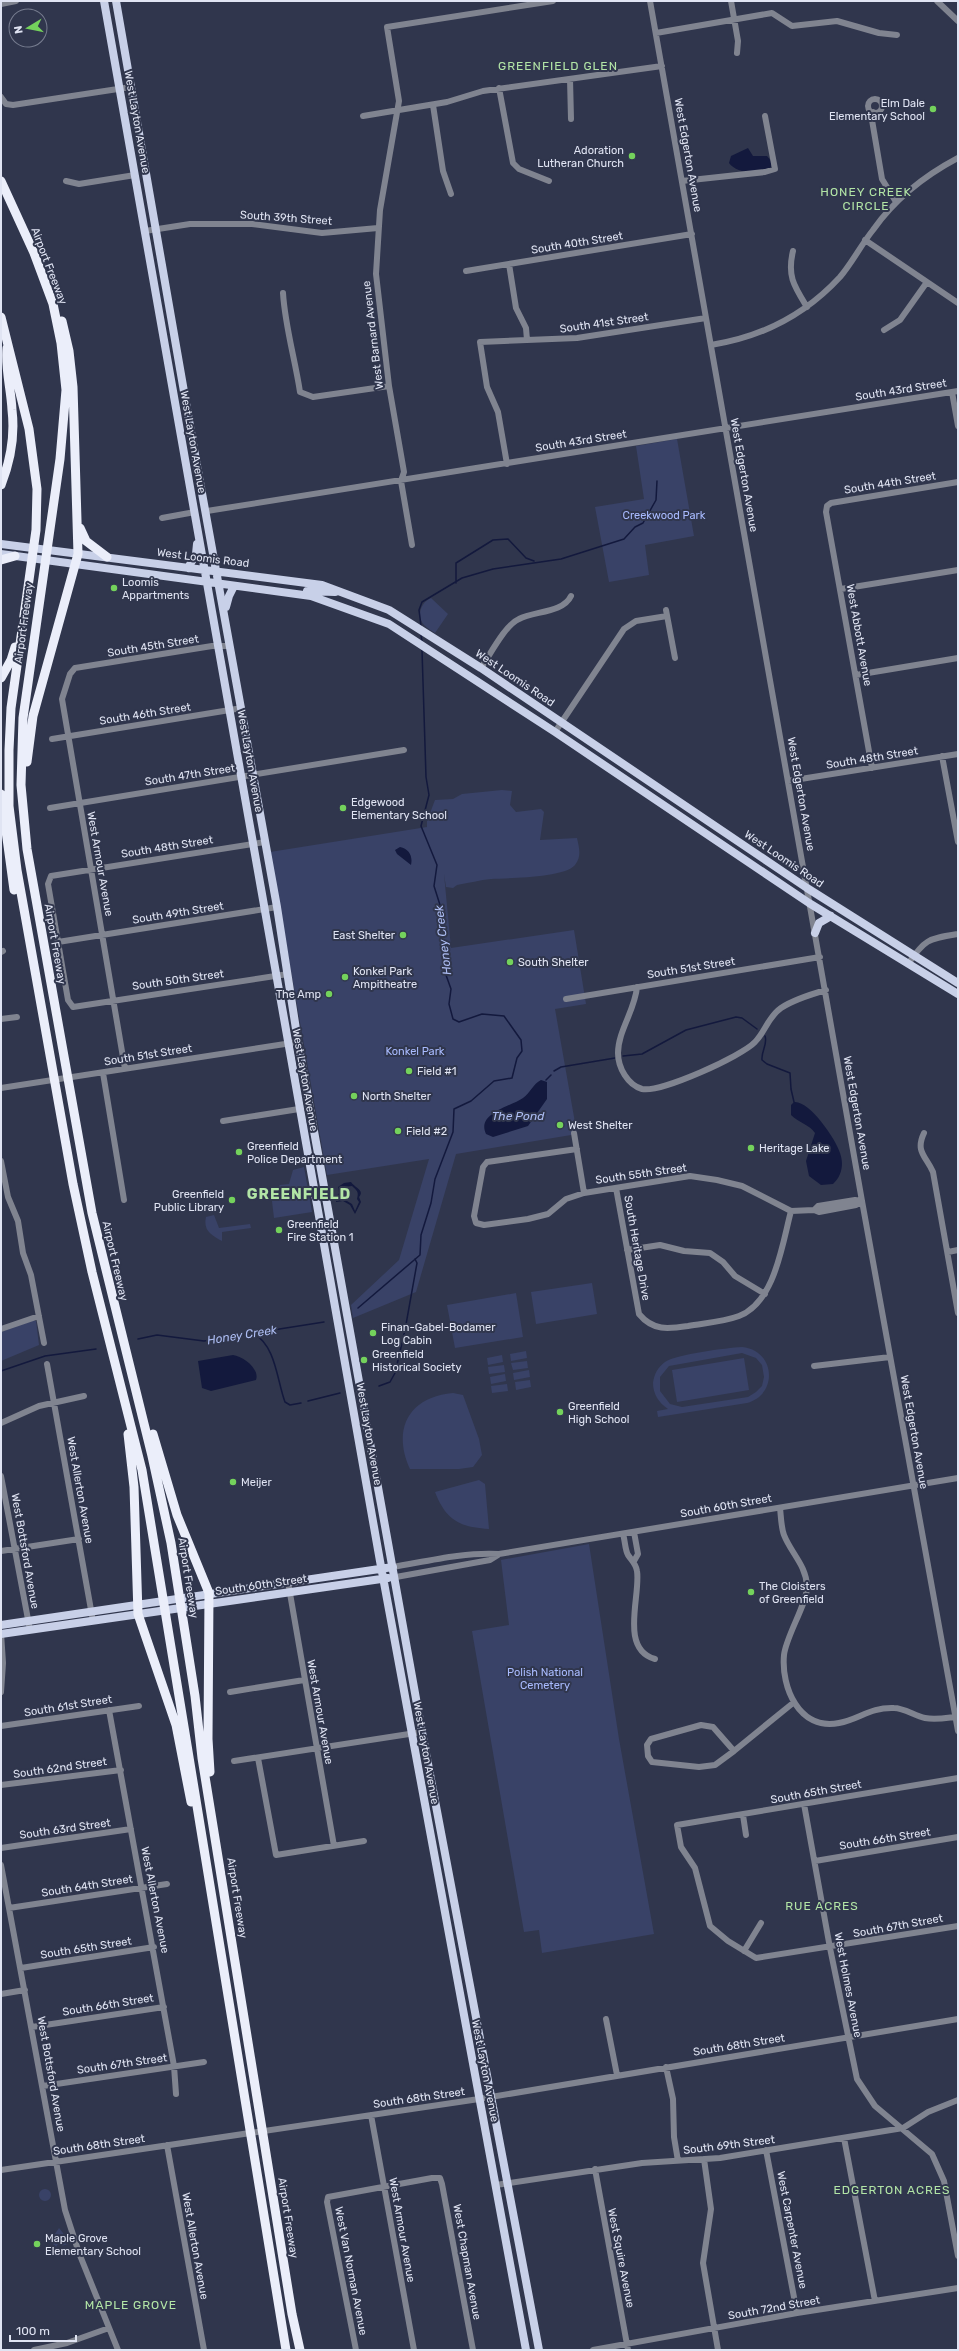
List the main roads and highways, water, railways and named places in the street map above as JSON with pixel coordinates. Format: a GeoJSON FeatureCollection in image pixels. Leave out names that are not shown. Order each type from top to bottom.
{"type":"FeatureCollection","features":[{"type":"Feature","properties":{"kind":"highway","name":"Airport Freeway"},"geometry":{"type":"LineString","coordinates":[[1,181],[34,253],[52,304],[64,362],[66,407],[23,718],[21,785],[27,849],[69,1092],[95,1227],[143,1419],[171,1543],[218,1854],[292,2314],[300,2350]]}},
{"type":"Feature","properties":{"kind":"highway"},"geometry":{"type":"LineString","coordinates":[[27,849],[30,836],[26,775],[31,729],[77,564],[78,554],[78,521],[71,364],[59,310],[52,304]]}},
{"type":"Feature","properties":{"kind":"highway","name":"Airport Freeway"},"geometry":{"type":"LineString","coordinates":[[1,317],[35,458],[37,489],[36,530],[12,708],[8,781],[12,837],[80,1218],[142,1470],[286,2350]]}},
{"type":"Feature","properties":{"kind":"highway"},"geometry":{"type":"LineString","coordinates":[[1,485],[7,467],[13,432],[6,361],[8,341]]}},
{"type":"Feature","properties":{"kind":"highway"},"geometry":{"type":"LineString","coordinates":[[78,521],[86,541],[107,557]]}},
{"type":"Feature","properties":{"kind":"highway"},"geometry":{"type":"LineString","coordinates":[[1,560],[15,556]]}},
{"type":"Feature","properties":{"kind":"highway"},"geometry":{"type":"LineString","coordinates":[[1,678],[14,653],[24,594],[30,579]]}},
{"type":"Feature","properties":{"kind":"highway"},"geometry":{"type":"LineString","coordinates":[[1,794],[11,875],[26,948],[32,953]]}},
{"type":"Feature","properties":{"kind":"highway"},"geometry":{"type":"LineString","coordinates":[[112,1351],[110,1363],[132,1459],[137,1610],[176,1725],[202,1868],[209,1880]]}},
{"type":"Feature","properties":{"kind":"highway"},"geometry":{"type":"LineString","coordinates":[[143,1419],[151,1429],[177,1515],[209,1593],[208,1739],[211,1775],[221,1842],[218,1854]]}},
{"type":"Feature","properties":{"kind":"main road","name":"West Layton Avenue"},"geometry":{"type":"LineString","coordinates":[[104,1],[265,909],[287,1044],[412,1734],[526,2350]]}},
{"type":"Feature","properties":{"kind":"main road","name":"West Layton Avenue"},"geometry":{"type":"LineString","coordinates":[[116,1],[277,907],[298,1042],[396,1577],[422,1732],[492,2097],[538,2350]]}},
{"type":"Feature","properties":{"kind":"main road"},"geometry":{"type":"LineString","coordinates":[[188,568],[196,554],[198,535]]}},
{"type":"Feature","properties":{"kind":"main road","name":"West Loomis Road"},"geometry":{"type":"LineString","coordinates":[[1,544],[322,585],[388,610],[482,668],[840,910],[958,983]]}},
{"type":"Feature","properties":{"kind":"main road","name":"West Loomis Road"},"geometry":{"type":"LineString","coordinates":[[1,554],[206,583],[311,596],[395,628],[555,732],[810,903],[958,994]]}},
{"type":"Feature","properties":{"kind":"main road"},"geometry":{"type":"LineString","coordinates":[[226,622],[227,599],[234,586]]}},
{"type":"Feature","properties":{"kind":"main road"},"geometry":{"type":"LineString","coordinates":[[290,593],[297,589],[341,592]]}},
{"type":"Feature","properties":{"kind":"main road"},"geometry":{"type":"LineString","coordinates":[[395,628],[400,617]]}},
{"type":"Feature","properties":{"kind":"main road"},"geometry":{"type":"LineString","coordinates":[[680,816],[686,807]]}},
{"type":"Feature","properties":{"kind":"main road"},"geometry":{"type":"LineString","coordinates":[[778,882],[784,873]]}},
{"type":"Feature","properties":{"kind":"main road"},"geometry":{"type":"LineString","coordinates":[[815,933],[819,923],[832,917],[840,910]]}},
{"type":"Feature","properties":{"kind":"main road","name":"South 60th Street"},"geometry":{"type":"LineString","coordinates":[[192,1601],[209,1593],[393,1567]]}},
{"type":"Feature","properties":{"kind":"main road"},"geometry":{"type":"LineString","coordinates":[[339,1574],[340,1585]]}},
{"type":"Feature","properties":{"kind":"main road","name":"South 60th Street"},"geometry":{"type":"LineString","coordinates":[[1,1634],[30,1630],[92,1617],[192,1601],[210,1603],[396,1577]]}},
{"type":"Feature","properties":{"kind":"main road","name":"South 60th Street"},"geometry":{"type":"LineString","coordinates":[[1,1625],[27,1621],[92,1617]]}},
{"type":"Feature","properties":{"kind":"water"},"geometry":{"type":"Polygon","coordinates":[[[748,148],[753,156],[767,156],[771,161],[771,167],[766,170],[749,172],[737,169],[729,163],[731,156],[748,148]]]}},
{"type":"Feature","properties":{"kind":"water"},"geometry":{"type":"Polygon","coordinates":[[[400,847],[406,849],[410,853],[411,865],[397,854],[395,850],[400,847]]]}},
{"type":"Feature","properties":{"kind":"water","name":"The Pond"},"geometry":{"type":"Polygon","coordinates":[[[541,1080],[547,1082],[547,1099],[528,1126],[493,1137],[486,1134],[484,1127],[490,1115],[523,1098],[541,1080]]]}},
{"type":"Feature","properties":{"kind":"water"},"geometry":{"type":"Polygon","coordinates":[[[794,1102],[800,1103],[807,1107],[814,1114],[828,1130],[837,1147],[841,1157],[842,1166],[840,1174],[833,1184],[821,1185],[809,1176],[806,1161],[815,1133],[791,1115],[791,1105],[794,1102]]]}},
{"type":"Feature","properties":{"kind":"water"},"geometry":{"type":"Polygon","coordinates":[[[351,1182],[359,1189],[361,1193],[359,1197],[361,1202],[355,1214],[350,1205],[343,1201],[336,1202],[336,1197],[339,1193],[338,1187],[344,1183],[351,1182]],[[352,1186],[344,1187],[342,1198],[352,1204],[355,1211],[359,1202],[357,1199],[358,1193],[352,1186]]]}},
{"type":"Feature","properties":{"kind":"water"},"geometry":{"type":"Polygon","coordinates":[[[233,1355],[246,1360],[250,1364],[256,1372],[256,1380],[211,1391],[202,1388],[198,1361],[233,1355]]]}},
{"type":"Feature","properties":{"kind":"waterway","name":"Honey Creek"},"geometry":{"type":"LineString","coordinates":[[421,626],[419,610],[422,602],[462,578],[493,569],[561,559],[624,539],[635,527],[643,523],[656,500],[657,481]]}},
{"type":"Feature","properties":{"kind":"waterway","name":"Honey Creek"},"geometry":{"type":"LineString","coordinates":[[456,583],[456,563],[493,540],[508,539],[526,558],[534,561]]}},
{"type":"Feature","properties":{"kind":"waterway","name":"Honey Creek"},"geometry":{"type":"LineString","coordinates":[[421,634],[422,642]]}},
{"type":"Feature","properties":{"kind":"waterway","name":"Honey Creek"},"geometry":{"type":"LineString","coordinates":[[358,1308],[420,1255],[421,1235],[431,1203],[435,1179],[453,1132],[454,1109],[471,1101],[494,1081],[512,1078],[517,1058],[522,1051],[521,1040],[504,1016],[482,1014],[459,1022],[453,1019],[449,1004],[451,989],[446,975],[445,951],[440,933],[440,905],[434,886],[437,865],[421,826],[429,795],[426,777],[422,650]]}},
{"type":"Feature","properties":{"kind":"waterway"},"geometry":{"type":"LineString","coordinates":[[623,1056],[642,1054],[686,1030],[736,1017],[742,1018],[757,1029]]}},
{"type":"Feature","properties":{"kind":"waterway"},"geometry":{"type":"LineString","coordinates":[[765,1036],[766,1042],[762,1054],[762,1060],[767,1064],[790,1073],[794,1102]]}},
{"type":"Feature","properties":{"kind":"waterway"},"geometry":{"type":"LineString","coordinates":[[554,1071],[561,1067],[615,1058]]}},
{"type":"Feature","properties":{"kind":"waterway"},"geometry":{"type":"LineString","coordinates":[[546,1080],[551,1075]]}},
{"type":"Feature","properties":{"kind":"waterway"},"geometry":{"type":"LineString","coordinates":[[379,1386],[390,1382],[395,1373],[405,1330],[417,1263],[415,1259]]}},
{"type":"Feature","properties":{"kind":"waterway","name":"Honey Creek"},"geometry":{"type":"LineString","coordinates":[[138,1339],[157,1335],[204,1341],[324,1322]]}},
{"type":"Feature","properties":{"kind":"waterway"},"geometry":{"type":"LineString","coordinates":[[254,1334],[267,1347],[271,1355],[285,1402],[290,1405],[301,1403]]}},
{"type":"Feature","properties":{"kind":"waterway","name":"Honey Creek"},"geometry":{"type":"LineString","coordinates":[[1,1371],[45,1356],[96,1349]]}},
{"type":"Feature","properties":{"kind":"waterway"},"geometry":{"type":"LineString","coordinates":[[308,1401],[340,1393]]}},
{"type":"Feature","properties":{"kind":"place","name":"Elm Dale Elementary School"},"geometry":{"type":"Point","coordinates":[933,109]}},
{"type":"Feature","properties":{"kind":"place","name":"Adoration Lutheran Church"},"geometry":{"type":"Point","coordinates":[632,156]}},
{"type":"Feature","properties":{"kind":"place","name":"Loomis Appartments"},"geometry":{"type":"Point","coordinates":[114,588]}},
{"type":"Feature","properties":{"kind":"place","name":"Edgewood Elementary School"},"geometry":{"type":"Point","coordinates":[343,808]}},
{"type":"Feature","properties":{"kind":"place","name":"East Shelter"},"geometry":{"type":"Point","coordinates":[403,935]}},
{"type":"Feature","properties":{"kind":"place","name":"South Shelter"},"geometry":{"type":"Point","coordinates":[510,962]}},
{"type":"Feature","properties":{"kind":"place","name":"Konkel Park Ampitheatre"},"geometry":{"type":"Point","coordinates":[345,977]}},
{"type":"Feature","properties":{"kind":"place","name":"The Amp"},"geometry":{"type":"Point","coordinates":[329,994]}},
{"type":"Feature","properties":{"kind":"place","name":"Field #1"},"geometry":{"type":"Point","coordinates":[409,1071]}},
{"type":"Feature","properties":{"kind":"place","name":"North Shelter"},"geometry":{"type":"Point","coordinates":[354,1096]}},
{"type":"Feature","properties":{"kind":"place","name":"West Shelter"},"geometry":{"type":"Point","coordinates":[560,1125]}},
{"type":"Feature","properties":{"kind":"place","name":"Field #2"},"geometry":{"type":"Point","coordinates":[398,1131]}},
{"type":"Feature","properties":{"kind":"place","name":"Heritage Lake"},"geometry":{"type":"Point","coordinates":[751,1148]}},
{"type":"Feature","properties":{"kind":"place","name":"Greenfield Police Department"},"geometry":{"type":"Point","coordinates":[239,1152]}},
{"type":"Feature","properties":{"kind":"place","name":"Greenfield Public Library"},"geometry":{"type":"Point","coordinates":[232,1200]}},
{"type":"Feature","properties":{"kind":"place","name":"Greenfield Fire Station 1"},"geometry":{"type":"Point","coordinates":[279,1230]}},
{"type":"Feature","properties":{"kind":"place","name":"Finan-Gabel-Bodamer Log Cabin"},"geometry":{"type":"Point","coordinates":[373,1333]}},
{"type":"Feature","properties":{"kind":"place","name":"Greenfield Historical Society"},"geometry":{"type":"Point","coordinates":[364,1360]}},
{"type":"Feature","properties":{"kind":"place","name":"Greenfield High School"},"geometry":{"type":"Point","coordinates":[560,1412]}},
{"type":"Feature","properties":{"kind":"place","name":"Meijer"},"geometry":{"type":"Point","coordinates":[233,1482]}},
{"type":"Feature","properties":{"kind":"place","name":"The Cloisters of Greenfield"},"geometry":{"type":"Point","coordinates":[751,1592]}},
{"type":"Feature","properties":{"kind":"place","name":"Maple Grove Elementary School"},"geometry":{"type":"Point","coordinates":[37,2244]}},
{"type":"Feature","properties":{"kind":"district","name":"GREENFIELD GLEN"},"geometry":{"type":"Point","coordinates":[558,66]}},
{"type":"Feature","properties":{"kind":"district","name":"HONEY CREEK CIRCLE"},"geometry":{"type":"Point","coordinates":[866,199]}},
{"type":"Feature","properties":{"kind":"district","name":"GREENFIELD"},"geometry":{"type":"Point","coordinates":[299,1194]}},
{"type":"Feature","properties":{"kind":"district","name":"RUE ACRES"},"geometry":{"type":"Point","coordinates":[822,1906]}},
{"type":"Feature","properties":{"kind":"district","name":"EDGERTON ACRES"},"geometry":{"type":"Point","coordinates":[892,2190]}},
{"type":"Feature","properties":{"kind":"district","name":"MAPLE GROVE"},"geometry":{"type":"Point","coordinates":[131,2305]}},
{"type":"Feature","properties":{"kind":"park label","name":"Creekwood Park"},"geometry":{"type":"Point","coordinates":[664,515]}},
{"type":"Feature","properties":{"kind":"park label","name":"Konkel Park"},"geometry":{"type":"Point","coordinates":[415,1051]}},
{"type":"Feature","properties":{"kind":"park label","name":"Polish National Cemetery"},"geometry":{"type":"Point","coordinates":[545,1678]}}]}
